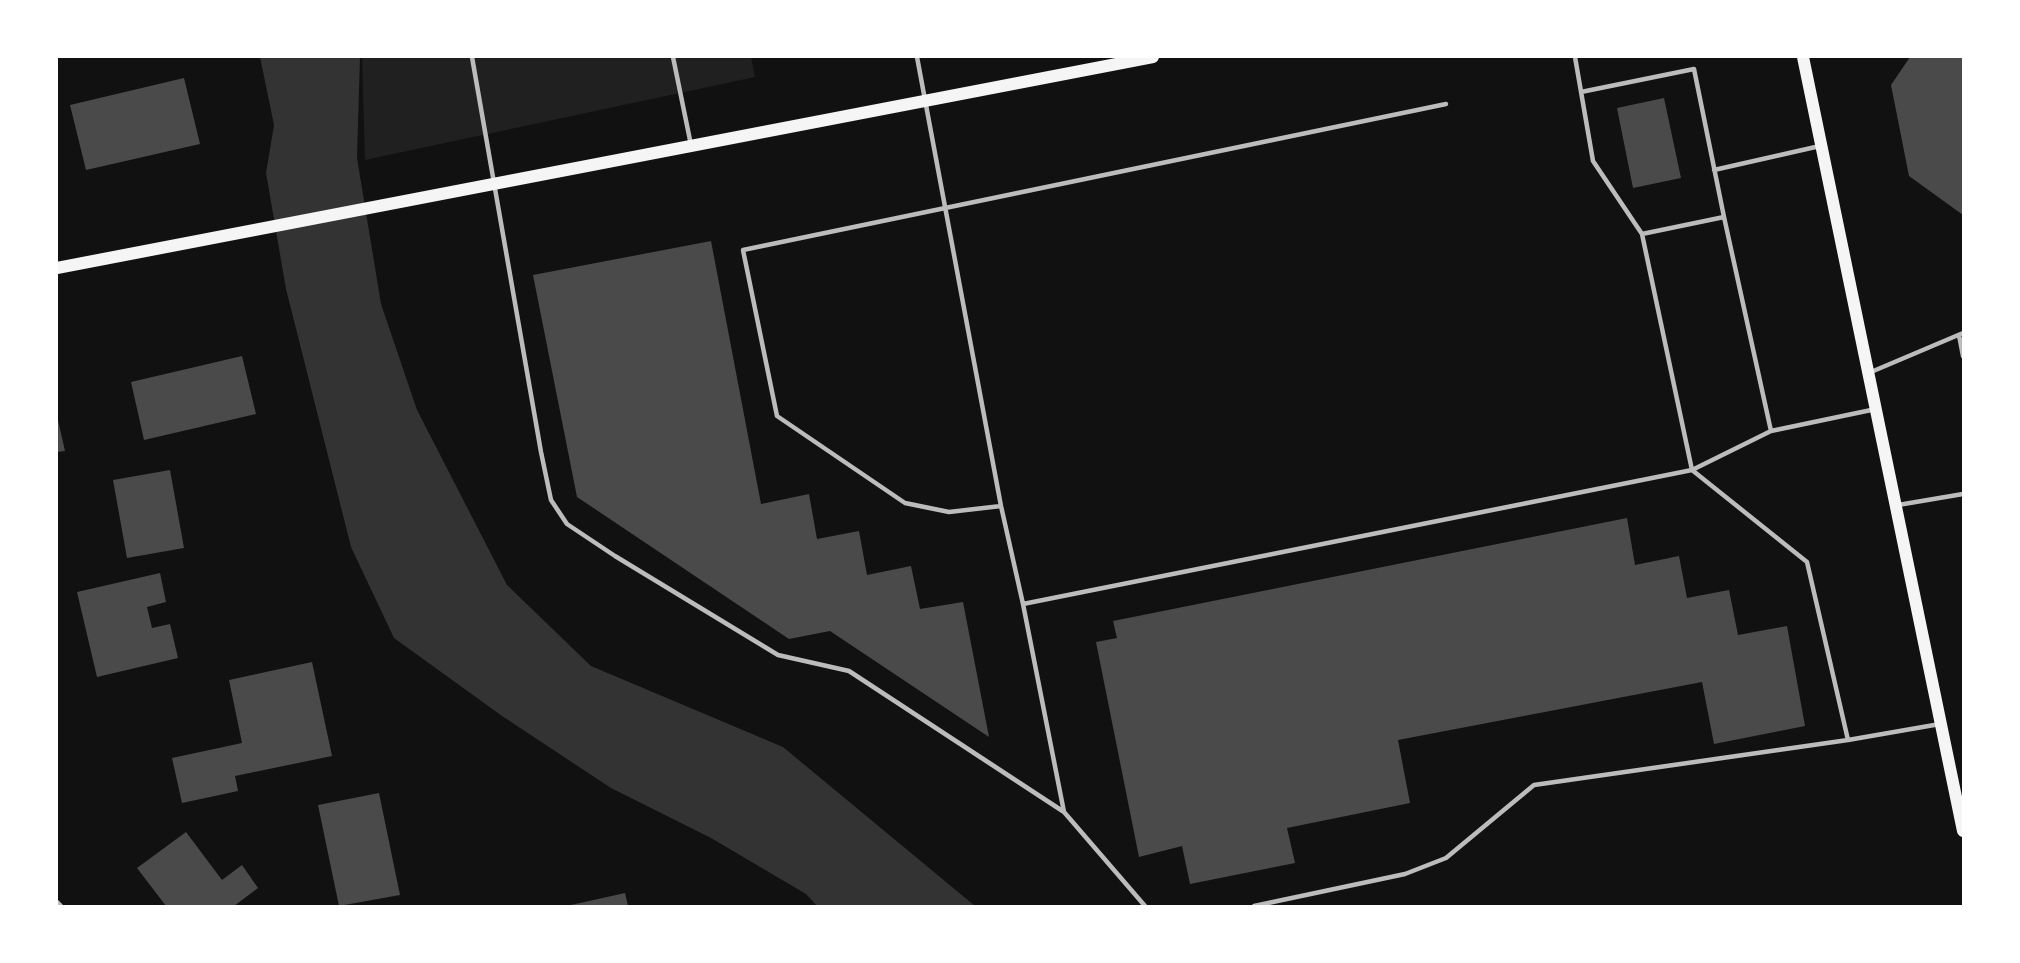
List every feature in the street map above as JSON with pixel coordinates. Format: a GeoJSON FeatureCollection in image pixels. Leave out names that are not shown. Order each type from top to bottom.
{"type":"FeatureCollection","features":[{"type":"Feature","properties":{"kind":"main road"},"geometry":{"type":"LineString","coordinates":[[57,268],[1153,57]]}},
{"type":"Feature","properties":{"kind":"main road"},"geometry":{"type":"LineString","coordinates":[[1803,57],[1963,831]]}},
{"type":"Feature","properties":{"kind":"lane"},"geometry":{"type":"LineString","coordinates":[[472,57],[551,500],[567,524],[615,556],[778,655],[849,671],[1064,812],[1145,906]]}},
{"type":"Feature","properties":{"kind":"lane"},"geometry":{"type":"LineString","coordinates":[[673,57],[691,145]]}},
{"type":"Feature","properties":{"kind":"lane"},"geometry":{"type":"LineString","coordinates":[[917,57],[1001,506],[1064,812]]}},
{"type":"Feature","properties":{"kind":"lane"},"geometry":{"type":"LineString","coordinates":[[1575,57],[1593,161],[1642,234],[1692,470],[1807,562],[1848,740]]}},
{"type":"Feature","properties":{"kind":"lane"},"geometry":{"type":"LineString","coordinates":[[1581,92],[1694,69],[1724,217],[1772,431]]}},
{"type":"Feature","properties":{"kind":"lane"},"geometry":{"type":"LineString","coordinates":[[1001,506],[949,512],[905,503],[777,416],[743,250],[1446,104]]}},
{"type":"Feature","properties":{"kind":"lane"},"geometry":{"type":"LineString","coordinates":[[1714,170],[1821,146]]}},
{"type":"Feature","properties":{"kind":"lane"},"geometry":{"type":"LineString","coordinates":[[1642,234],[1724,217]]}},
{"type":"Feature","properties":{"kind":"lane"},"geometry":{"type":"LineString","coordinates":[[1868,373],[1961,334],[1963,356]]}},
{"type":"Feature","properties":{"kind":"lane"},"geometry":{"type":"LineString","coordinates":[[1023,604],[1692,470],[1772,431],[1875,409]]}},
{"type":"Feature","properties":{"kind":"lane"},"geometry":{"type":"LineString","coordinates":[[1895,505],[1963,494]]}},
{"type":"Feature","properties":{"kind":"lane"},"geometry":{"type":"LineString","coordinates":[[1254,906],[1405,874],[1446,858],[1534,785],[1848,740],[1941,723]]}},
{"type":"Feature","properties":{"kind":"shaded area"},"geometry":{"type":"Polygon","coordinates":[[[260,57],[360,57],[357,158],[381,304],[417,410],[507,585],[591,666],[783,747],[975,906],[817,906],[806,894],[711,838],[611,788],[502,716],[394,638],[351,547],[286,289],[266,173],[274,125],[260,57]]]}},
{"type":"Feature","properties":{"kind":"shaded area"},"geometry":{"type":"Polygon","coordinates":[[[362,57],[751,57],[755,77],[365,160],[362,57]]]}},
{"type":"Feature","properties":{"kind":"building"},"geometry":{"type":"Polygon","coordinates":[[[1910,57],[1963,57],[1963,215],[1909,176],[1891,85],[1910,57]]]}},
{"type":"Feature","properties":{"kind":"building"},"geometry":{"type":"Polygon","coordinates":[[[184,78],[200,144],[86,170],[70,105],[184,78]]]}},
{"type":"Feature","properties":{"kind":"building"},"geometry":{"type":"Polygon","coordinates":[[[1664,98],[1681,178],[1633,188],[1617,108],[1664,98]]]}},
{"type":"Feature","properties":{"kind":"building"},"geometry":{"type":"Polygon","coordinates":[[[711,241],[761,504],[809,494],[817,539],[859,531],[867,575],[911,566],[920,609],[963,602],[989,737],[830,631],[789,639],[577,497],[533,275],[711,241]]]}},
{"type":"Feature","properties":{"kind":"building"},"geometry":{"type":"Polygon","coordinates":[[[242,356],[256,414],[144,440],[131,382],[242,356]]]}},
{"type":"Feature","properties":{"kind":"building"},"geometry":{"type":"Polygon","coordinates":[[[57,416],[65,451],[57,452],[57,416]]]}},
{"type":"Feature","properties":{"kind":"building"},"geometry":{"type":"Polygon","coordinates":[[[170,470],[184,548],[127,558],[113,480],[170,470]]]}},
{"type":"Feature","properties":{"kind":"building"},"geometry":{"type":"Polygon","coordinates":[[[1627,518],[1635,565],[1679,556],[1687,598],[1729,590],[1738,635],[1787,626],[1805,726],[1714,744],[1702,682],[1398,740],[1410,803],[1287,828],[1295,863],[1190,884],[1182,846],[1139,857],[1096,642],[1117,638],[1113,621],[1627,518]]]}},
{"type":"Feature","properties":{"kind":"building"},"geometry":{"type":"Polygon","coordinates":[[[160,573],[166,602],[147,607],[152,628],[170,624],[178,658],[97,677],[77,592],[160,573]]]}},
{"type":"Feature","properties":{"kind":"building"},"geometry":{"type":"Polygon","coordinates":[[[312,662],[332,756],[235,776],[238,791],[182,803],[172,758],[242,743],[229,680],[312,662]]]}},
{"type":"Feature","properties":{"kind":"building"},"geometry":{"type":"Polygon","coordinates":[[[379,793],[400,895],[339,906],[318,805],[379,793]]]}},
{"type":"Feature","properties":{"kind":"building"},"geometry":{"type":"Polygon","coordinates":[[[186,832],[222,880],[242,865],[258,888],[234,906],[166,906],[137,868],[186,832]]]}},
{"type":"Feature","properties":{"kind":"building"},"geometry":{"type":"Polygon","coordinates":[[[625,893],[628,906],[571,906],[571,905],[625,893]]]}}]}
